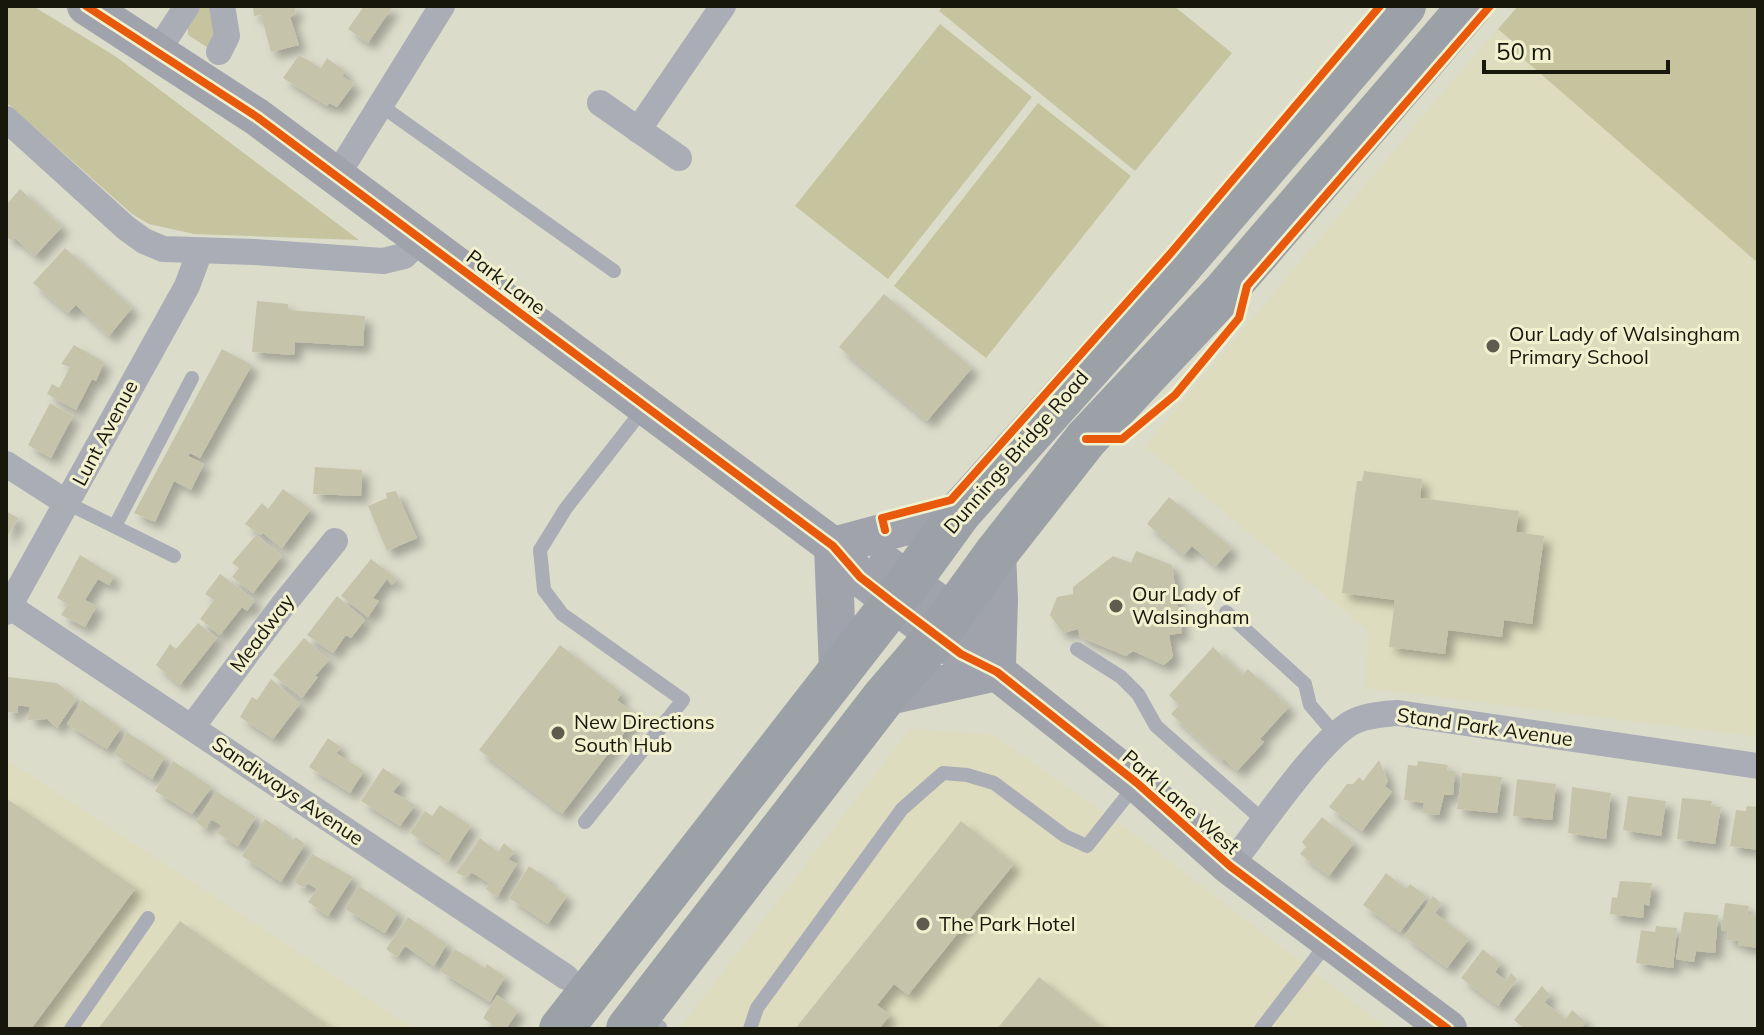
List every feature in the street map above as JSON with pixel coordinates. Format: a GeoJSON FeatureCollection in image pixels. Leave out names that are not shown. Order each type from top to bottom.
{"type":"FeatureCollection","features":[{"type":"Feature","properties":{"kind":"highway","name":"Dunnings Bridge Road"},"geometry":{"type":"LineString","coordinates":[[653,1020],[884,697],[960,512],[1170,278],[1404,6]]}},
{"type":"Feature","properties":{"kind":"highway"},"geometry":{"type":"LineString","coordinates":[[922,607],[947,571],[997,552],[1086,439],[1225,291],[1470,6]]}},
{"type":"Feature","properties":{"kind":"highway","name":"Dunnings Bridge Road"},"geometry":{"type":"LineString","coordinates":[[561,1029],[838,671],[922,607]]}},
{"type":"Feature","properties":{"kind":"street","name":"Park Lane"},"geometry":{"type":"LineString","coordinates":[[86,6],[257,117],[833,546],[860,577],[922,607]]}},
{"type":"Feature","properties":{"kind":"street"},"geometry":{"type":"LineString","coordinates":[[157,52],[187,6]]}},
{"type":"Feature","properties":{"kind":"street"},"geometry":{"type":"LineString","coordinates":[[219,52],[227,36],[222,6]]}},
{"type":"Feature","properties":{"kind":"street"},"geometry":{"type":"LineString","coordinates":[[336,177],[442,6]]}},
{"type":"Feature","properties":{"kind":"street"},"geometry":{"type":"LineString","coordinates":[[638,130],[723,6]]}},
{"type":"Feature","properties":{"kind":"street"},"geometry":{"type":"LineString","coordinates":[[600,103],[679,158]]}},
{"type":"Feature","properties":{"kind":"street"},"geometry":{"type":"LineString","coordinates":[[6,119],[144,241],[163,249],[383,261],[404,256],[422,239]]}},
{"type":"Feature","properties":{"kind":"street","name":"Lunt Avenue"},"geometry":{"type":"LineString","coordinates":[[8,609],[187,286],[200,251]]}},
{"type":"Feature","properties":{"kind":"street"},"geometry":{"type":"LineString","coordinates":[[6,464],[67,503]]}},
{"type":"Feature","properties":{"kind":"street"},"geometry":{"type":"LineString","coordinates":[[838,671],[833,546],[960,512]]}},
{"type":"Feature","properties":{"kind":"street","name":"Meadway"},"geometry":{"type":"LineString","coordinates":[[192,727],[335,541]]}},
{"type":"Feature","properties":{"kind":"street"},"geometry":{"type":"LineString","coordinates":[[884,697],[997,672],[997,552]]}},
{"type":"Feature","properties":{"kind":"street","name":"Park Lane West"},"geometry":{"type":"LineString","coordinates":[[922,607],[979,633],[997,672],[1137,783],[1230,866],[1448,1029]]}},
{"type":"Feature","properties":{"kind":"street","name":"Sandiways Avenue"},"geometry":{"type":"LineString","coordinates":[[8,609],[192,727],[566,977]]}},
{"type":"Feature","properties":{"kind":"street","name":"Stand Park Avenue"},"geometry":{"type":"LineString","coordinates":[[1230,866],[1335,734],[1366,717],[1398,713],[1758,766]]}},
{"type":"Feature","properties":{"kind":"lane"},"geometry":{"type":"LineString","coordinates":[[380,105],[614,271]]}},
{"type":"Feature","properties":{"kind":"lane"},"geometry":{"type":"LineString","coordinates":[[115,526],[192,378]]}},
{"type":"Feature","properties":{"kind":"lane"},"geometry":{"type":"LineString","coordinates":[[585,822],[683,700],[562,614],[544,590],[540,550],[566,508],[646,406]]}},
{"type":"Feature","properties":{"kind":"lane"},"geometry":{"type":"LineString","coordinates":[[67,503],[174,556]]}},
{"type":"Feature","properties":{"kind":"lane"},"geometry":{"type":"LineString","coordinates":[[1226,612],[1305,684],[1310,705],[1335,734]]}},
{"type":"Feature","properties":{"kind":"lane"},"geometry":{"type":"LineString","coordinates":[[1077,649],[1121,677],[1138,694],[1156,726],[1265,822]]}},
{"type":"Feature","properties":{"kind":"lane"},"geometry":{"type":"LineString","coordinates":[[750,1029],[757,1008],[902,809],[943,773],[967,775],[994,783],[1065,836],[1087,846],[1137,783]]}},
{"type":"Feature","properties":{"kind":"lane"},"geometry":{"type":"LineString","coordinates":[[71,1029],[148,918]]}},
{"type":"Feature","properties":{"kind":"lane"},"geometry":{"type":"LineString","coordinates":[[1261,1029],[1329,942]]}},
{"type":"Feature","properties":{"kind":"shaded area"},"geometry":{"type":"Polygon","coordinates":[[[6,6],[33,6],[115,56],[359,240],[194,234],[149,224],[132,214],[6,102],[6,6]]]}},
{"type":"Feature","properties":{"kind":"shaded area"},"geometry":{"type":"Polygon","coordinates":[[[198,6],[213,6],[219,29],[210,49],[188,35],[188,27],[198,6]]]}},
{"type":"Feature","properties":{"kind":"shaded area"},"geometry":{"type":"Polygon","coordinates":[[[943,6],[1174,6],[1232,53],[1135,171],[939,11],[943,6]]]}},
{"type":"Feature","properties":{"kind":"shaded area"},"geometry":{"type":"Polygon","coordinates":[[[1518,6],[1758,6],[1758,263],[1510,47],[1513,42],[1498,29],[1518,6]]]}},
{"type":"Feature","properties":{"kind":"shaded area"},"geometry":{"type":"Polygon","coordinates":[[[940,24],[1032,97],[888,279],[795,206],[940,24]]]}},
{"type":"Feature","properties":{"kind":"shaded area","name":"Our Lady of Walsingham Primary School"},"geometry":{"type":"Polygon","coordinates":[[[1500,25],[1758,247],[1758,737],[1364,688],[1369,632],[1145,446],[1500,25]]]}},
{"type":"Feature","properties":{"kind":"shaded area"},"geometry":{"type":"Polygon","coordinates":[[[1038,103],[1131,176],[986,358],[894,286],[1038,103]]]}},
{"type":"Feature","properties":{"kind":"shaded area"},"geometry":{"type":"Polygon","coordinates":[[[911,728],[993,735],[1133,833],[1388,1029],[679,1029],[911,728]]]}},
{"type":"Feature","properties":{"kind":"shaded area"},"geometry":{"type":"Polygon","coordinates":[[[6,759],[414,1029],[6,1029],[6,759]]]}},
{"type":"Feature","properties":{"kind":"building"},"geometry":{"type":"Polygon","coordinates":[[[253,6],[294,6],[296,14],[290,17],[299,45],[271,52],[261,15],[254,16],[253,6]]]}},
{"type":"Feature","properties":{"kind":"building"},"geometry":{"type":"Polygon","coordinates":[[[364,6],[393,6],[368,43],[348,29],[364,6]]]}},
{"type":"Feature","properties":{"kind":"building"},"geometry":{"type":"Polygon","coordinates":[[[299,55],[321,68],[327,58],[346,72],[342,76],[354,84],[337,107],[329,103],[327,106],[283,78],[299,55]]]}},
{"type":"Feature","properties":{"kind":"building"},"geometry":{"type":"Polygon","coordinates":[[[20,189],[62,227],[35,256],[14,237],[12,241],[6,236],[6,205],[20,189]]]}},
{"type":"Feature","properties":{"kind":"building"},"geometry":{"type":"Polygon","coordinates":[[[65,248],[132,308],[109,336],[76,305],[68,313],[33,283],[65,248]]]}},
{"type":"Feature","properties":{"kind":"building"},"geometry":{"type":"Polygon","coordinates":[[[884,294],[972,368],[927,421],[839,347],[884,294]]]}},
{"type":"Feature","properties":{"kind":"building"},"geometry":{"type":"Polygon","coordinates":[[[257,301],[288,304],[288,310],[365,316],[363,346],[295,342],[294,355],[252,352],[257,301]]]}},
{"type":"Feature","properties":{"kind":"building"},"geometry":{"type":"Polygon","coordinates":[[[74,345],[104,362],[96,381],[92,379],[76,410],[47,394],[52,384],[59,388],[70,367],[61,364],[74,345]]]}},
{"type":"Feature","properties":{"kind":"building"},"geometry":{"type":"Polygon","coordinates":[[[222,349],[252,365],[200,458],[190,453],[188,456],[204,464],[191,490],[174,481],[155,522],[134,513],[222,349]]]}},
{"type":"Feature","properties":{"kind":"building"},"geometry":{"type":"Polygon","coordinates":[[[50,403],[73,416],[51,458],[28,445],[50,403]]]}},
{"type":"Feature","properties":{"kind":"building"},"geometry":{"type":"Polygon","coordinates":[[[315,467],[362,470],[361,496],[313,494],[315,467]]]}},
{"type":"Feature","properties":{"kind":"building"},"geometry":{"type":"Polygon","coordinates":[[[1364,471],[1422,479],[1420,498],[1519,511],[1516,532],[1544,536],[1532,624],[1504,620],[1502,637],[1448,630],[1445,654],[1389,647],[1395,600],[1342,593],[1357,481],[1362,481],[1364,471]]]}},
{"type":"Feature","properties":{"kind":"building"},"geometry":{"type":"Polygon","coordinates":[[[283,489],[311,509],[282,548],[245,524],[262,503],[268,509],[283,489]]]}},
{"type":"Feature","properties":{"kind":"building"},"geometry":{"type":"Polygon","coordinates":[[[396,491],[417,538],[387,551],[368,506],[387,498],[386,493],[396,491]]]}},
{"type":"Feature","properties":{"kind":"building"},"geometry":{"type":"Polygon","coordinates":[[[1169,497],[1232,548],[1216,566],[1192,546],[1184,555],[1147,524],[1169,497]]]}},
{"type":"Feature","properties":{"kind":"building"},"geometry":{"type":"Polygon","coordinates":[[[6,511],[18,518],[6,539],[6,511]]]}},
{"type":"Feature","properties":{"kind":"building"},"geometry":{"type":"Polygon","coordinates":[[[256,535],[282,556],[253,593],[232,577],[239,568],[232,563],[256,535]]]}},
{"type":"Feature","properties":{"kind":"building","name":"Our Lady of Walsingham"},"geometry":{"type":"Polygon","coordinates":[[[1136,551],[1172,565],[1182,633],[1169,635],[1173,657],[1164,665],[1133,651],[1126,656],[1080,637],[1078,629],[1063,633],[1050,615],[1057,597],[1073,594],[1073,587],[1113,556],[1131,563],[1136,551]]]}},
{"type":"Feature","properties":{"kind":"building"},"geometry":{"type":"Polygon","coordinates":[[[80,555],[114,576],[109,585],[98,579],[85,600],[97,606],[85,627],[61,615],[68,604],[57,598],[80,555]]]}},
{"type":"Feature","properties":{"kind":"building"},"geometry":{"type":"Polygon","coordinates":[[[371,559],[397,579],[392,585],[387,579],[373,598],[379,601],[368,617],[341,596],[371,559]]]}},
{"type":"Feature","properties":{"kind":"building"},"geometry":{"type":"Polygon","coordinates":[[[220,574],[255,600],[247,611],[242,607],[220,635],[200,619],[214,600],[205,594],[220,574]]]}},
{"type":"Feature","properties":{"kind":"building"},"geometry":{"type":"Polygon","coordinates":[[[337,596],[365,620],[351,638],[346,635],[333,653],[307,635],[337,596]]]}},
{"type":"Feature","properties":{"kind":"building"},"geometry":{"type":"Polygon","coordinates":[[[198,623],[217,638],[180,685],[156,665],[170,644],[176,649],[198,623]]]}},
{"type":"Feature","properties":{"kind":"building"},"geometry":{"type":"Polygon","coordinates":[[[304,638],[329,660],[302,698],[273,675],[304,638]]]}},
{"type":"Feature","properties":{"kind":"building","name":"New Directions South Hub"},"geometry":{"type":"Polygon","coordinates":[[[560,645],[622,693],[617,700],[637,716],[562,814],[479,750],[560,645]]]}},
{"type":"Feature","properties":{"kind":"building"},"geometry":{"type":"Polygon","coordinates":[[[1213,647],[1242,675],[1248,669],[1289,707],[1260,739],[1264,742],[1237,771],[1171,714],[1179,705],[1169,695],[1213,647]]]}},
{"type":"Feature","properties":{"kind":"building"},"geometry":{"type":"Polygon","coordinates":[[[8,677],[57,683],[77,699],[57,728],[47,719],[28,720],[30,707],[18,705],[17,713],[6,712],[8,677]]]}},
{"type":"Feature","properties":{"kind":"building"},"geometry":{"type":"Polygon","coordinates":[[[271,679],[300,704],[273,739],[240,717],[252,697],[257,700],[271,679]]]}},
{"type":"Feature","properties":{"kind":"building"},"geometry":{"type":"Polygon","coordinates":[[[82,700],[121,728],[107,749],[67,724],[82,700]]]}},
{"type":"Feature","properties":{"kind":"building"},"geometry":{"type":"Polygon","coordinates":[[[127,732],[165,757],[152,779],[114,754],[127,732]]]}},
{"type":"Feature","properties":{"kind":"building"},"geometry":{"type":"Polygon","coordinates":[[[328,738],[341,747],[336,753],[364,771],[350,793],[309,767],[328,738]]]}},
{"type":"Feature","properties":{"kind":"building"},"geometry":{"type":"Polygon","coordinates":[[[1379,760],[1388,781],[1385,786],[1392,792],[1362,831],[1329,807],[1347,784],[1353,784],[1359,777],[1363,781],[1379,760]]]}},
{"type":"Feature","properties":{"kind":"building"},"geometry":{"type":"Polygon","coordinates":[[[173,761],[212,787],[192,814],[155,791],[173,761]]]}},
{"type":"Feature","properties":{"kind":"building"},"geometry":{"type":"Polygon","coordinates":[[[1418,761],[1448,765],[1447,770],[1455,771],[1453,795],[1444,795],[1439,815],[1423,813],[1424,803],[1404,800],[1408,765],[1417,766],[1418,761]]]}},
{"type":"Feature","properties":{"kind":"building"},"geometry":{"type":"Polygon","coordinates":[[[383,768],[402,781],[393,792],[415,805],[400,826],[361,801],[383,768]]]}},
{"type":"Feature","properties":{"kind":"building"},"geometry":{"type":"Polygon","coordinates":[[[1462,773],[1502,777],[1497,813],[1457,809],[1462,773]]]}},
{"type":"Feature","properties":{"kind":"building"},"geometry":{"type":"Polygon","coordinates":[[[1517,779],[1556,784],[1552,820],[1513,816],[1517,779]]]}},
{"type":"Feature","properties":{"kind":"building"},"geometry":{"type":"Polygon","coordinates":[[[1572,787],[1611,793],[1606,839],[1568,833],[1572,787]]]}},
{"type":"Feature","properties":{"kind":"building"},"geometry":{"type":"Polygon","coordinates":[[[216,791],[256,817],[238,846],[217,833],[222,826],[211,819],[205,829],[196,822],[216,791]]]}},
{"type":"Feature","properties":{"kind":"building"},"geometry":{"type":"Polygon","coordinates":[[[1628,796],[1666,801],[1661,836],[1623,830],[1628,796]]]}},
{"type":"Feature","properties":{"kind":"building"},"geometry":{"type":"Polygon","coordinates":[[[6,798],[136,888],[31,1029],[6,1029],[6,798]]]}},
{"type":"Feature","properties":{"kind":"building"},"geometry":{"type":"Polygon","coordinates":[[[1682,798],[1712,801],[1711,806],[1721,807],[1715,844],[1677,839],[1682,798]]]}},
{"type":"Feature","properties":{"kind":"building"},"geometry":{"type":"Polygon","coordinates":[[[440,805],[471,826],[448,862],[439,856],[442,854],[410,833],[425,811],[432,816],[440,805]]]}},
{"type":"Feature","properties":{"kind":"building"},"geometry":{"type":"Polygon","coordinates":[[[1747,806],[1758,807],[1758,850],[1730,846],[1736,810],[1746,811],[1747,806]]]}},
{"type":"Feature","properties":{"kind":"building"},"geometry":{"type":"Polygon","coordinates":[[[1322,817],[1354,843],[1329,876],[1300,854],[1306,847],[1302,842],[1322,817]]]}},
{"type":"Feature","properties":{"kind":"building"},"geometry":{"type":"Polygon","coordinates":[[[265,819],[291,841],[296,837],[305,844],[281,882],[242,856],[265,819]]]}},
{"type":"Feature","properties":{"kind":"building","name":"The Park Hotel"},"geometry":{"type":"Polygon","coordinates":[[[961,821],[1014,864],[908,995],[894,984],[877,1005],[890,1015],[879,1029],[795,1029],[961,821]]]}},
{"type":"Feature","properties":{"kind":"building"},"geometry":{"type":"Polygon","coordinates":[[[480,838],[498,852],[504,843],[515,852],[508,859],[517,864],[497,897],[486,889],[489,883],[471,872],[467,877],[456,873],[480,838]]]}},
{"type":"Feature","properties":{"kind":"building"},"geometry":{"type":"Polygon","coordinates":[[[312,854],[353,877],[328,916],[308,902],[317,889],[307,883],[304,888],[294,882],[312,854]]]}},
{"type":"Feature","properties":{"kind":"building"},"geometry":{"type":"Polygon","coordinates":[[[529,866],[567,896],[548,924],[509,898],[529,866]]]}},
{"type":"Feature","properties":{"kind":"building"},"geometry":{"type":"Polygon","coordinates":[[[1386,873],[1406,889],[1410,884],[1427,897],[1400,932],[1363,905],[1386,873]]]}},
{"type":"Feature","properties":{"kind":"building"},"geometry":{"type":"Polygon","coordinates":[[[1620,881],[1652,883],[1649,906],[1644,904],[1643,918],[1610,914],[1612,897],[1617,898],[1620,881]]]}},
{"type":"Feature","properties":{"kind":"building"},"geometry":{"type":"Polygon","coordinates":[[[359,886],[398,912],[385,933],[345,909],[359,886]]]}},
{"type":"Feature","properties":{"kind":"building"},"geometry":{"type":"Polygon","coordinates":[[[1433,896],[1441,903],[1435,913],[1469,939],[1447,968],[1404,936],[1433,896]]]}},
{"type":"Feature","properties":{"kind":"building"},"geometry":{"type":"Polygon","coordinates":[[[1725,903],[1749,906],[1747,914],[1758,916],[1758,948],[1726,940],[1728,931],[1721,930],[1725,903]]]}},
{"type":"Feature","properties":{"kind":"building"},"geometry":{"type":"Polygon","coordinates":[[[1684,912],[1718,915],[1715,953],[1696,951],[1694,962],[1676,959],[1684,912]]]}},
{"type":"Feature","properties":{"kind":"building"},"geometry":{"type":"Polygon","coordinates":[[[408,917],[447,944],[434,966],[405,946],[397,957],[386,949],[408,917]]]}},
{"type":"Feature","properties":{"kind":"building"},"geometry":{"type":"Polygon","coordinates":[[[180,921],[333,1029],[98,1029],[180,921]]]}},
{"type":"Feature","properties":{"kind":"building"},"geometry":{"type":"Polygon","coordinates":[[[1656,926],[1677,928],[1673,968],[1636,963],[1641,930],[1655,932],[1656,926]]]}},
{"type":"Feature","properties":{"kind":"building"},"geometry":{"type":"Polygon","coordinates":[[[455,949],[485,968],[487,964],[505,977],[490,1002],[440,971],[455,949]]]}},
{"type":"Feature","properties":{"kind":"building"},"geometry":{"type":"Polygon","coordinates":[[[1483,949],[1501,964],[1495,972],[1506,981],[1511,973],[1517,979],[1498,1006],[1461,978],[1483,949]]]}},
{"type":"Feature","properties":{"kind":"building"},"geometry":{"type":"Polygon","coordinates":[[[1039,977],[1104,1029],[997,1029],[1039,977]]]}},
{"type":"Feature","properties":{"kind":"building"},"geometry":{"type":"Polygon","coordinates":[[[1542,986],[1550,995],[1544,1002],[1566,1019],[1572,1010],[1586,1022],[1581,1029],[1525,1029],[1514,1020],[1542,986]]]}},
{"type":"Feature","properties":{"kind":"building"},"geometry":{"type":"Polygon","coordinates":[[[497,995],[518,1011],[506,1029],[499,1029],[483,1018],[497,995]]]}},
{"type":"Feature","properties":{"kind":"cycle path"},"geometry":{"type":"LineString","coordinates":[[86,6],[257,117],[833,546],[860,577],[961,654],[997,672],[1137,783],[1230,866],[1448,1029]]}},
{"type":"Feature","properties":{"kind":"cycle path"},"geometry":{"type":"LineString","coordinates":[[885,530],[882,518],[951,500],[1170,254],[1380,6]]}},
{"type":"Feature","properties":{"kind":"cycle path"},"geometry":{"type":"LineString","coordinates":[[1086,439],[1122,439],[1175,395],[1239,318],[1247,286],[1490,6]]}},
{"type":"Feature","properties":{"kind":"place","name":"Our Lady of Walsingham Primary School"},"geometry":{"type":"Point","coordinates":[1493,346]}},
{"type":"Feature","properties":{"kind":"place","name":"Our Lady of Walsingham"},"geometry":{"type":"Point","coordinates":[1116,606]}},
{"type":"Feature","properties":{"kind":"place","name":"New Directions South Hub"},"geometry":{"type":"Point","coordinates":[558,733]}},
{"type":"Feature","properties":{"kind":"place","name":"The Park Hotel"},"geometry":{"type":"Point","coordinates":[923,924]}}]}
